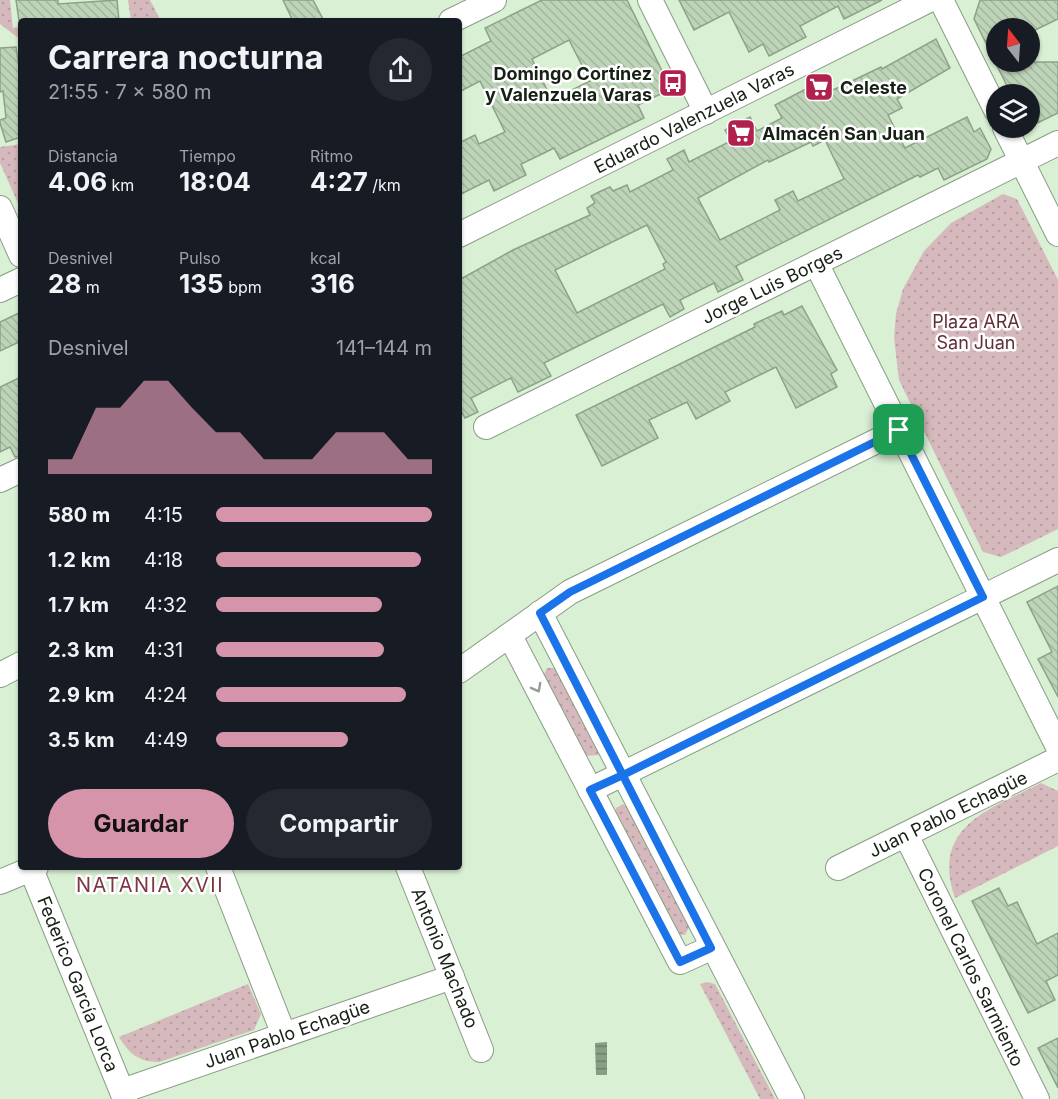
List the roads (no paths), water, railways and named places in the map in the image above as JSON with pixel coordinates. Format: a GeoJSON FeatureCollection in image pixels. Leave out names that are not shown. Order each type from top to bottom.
{"type":"FeatureCollection","features":[{"type":"Feature","properties":{"kind":"street"},"geometry":{"type":"LineString","coordinates":[[457,18],[494,0]]}},
{"type":"Feature","properties":{"kind":"street"},"geometry":{"type":"LineString","coordinates":[[650,0],[706,112]]}},
{"type":"Feature","properties":{"kind":"street","name":"Eduardo Valenzuela Varas"},"geometry":{"type":"LineString","coordinates":[[462,234],[928,0]]}},
{"type":"Feature","properties":{"kind":"street"},"geometry":{"type":"LineString","coordinates":[[941,0],[986,90]]}},
{"type":"Feature","properties":{"kind":"street"},"geometry":{"type":"LineString","coordinates":[[1010,138],[1058,234]]}},
{"type":"Feature","properties":{"kind":"street","name":"Jorge Luis Borges"},"geometry":{"type":"LineString","coordinates":[[486,427],[1058,143]]}},
{"type":"Feature","properties":{"kind":"street"},"geometry":{"type":"LineString","coordinates":[[0,208],[18,248]]}},
{"type":"Feature","properties":{"kind":"street"},"geometry":{"type":"LineString","coordinates":[[816,263],[1058,747]]}},
{"type":"Feature","properties":{"kind":"street"},"geometry":{"type":"LineString","coordinates":[[0,290],[18,281]]}},
{"type":"Feature","properties":{"kind":"street"},"geometry":{"type":"LineString","coordinates":[[462,669],[570,592],[899,430]]}},
{"type":"Feature","properties":{"kind":"street"},"geometry":{"type":"LineString","coordinates":[[0,480],[18,471]]}},
{"type":"Feature","properties":{"kind":"street"},"geometry":{"type":"LineString","coordinates":[[590,790],[1058,560]]}},
{"type":"Feature","properties":{"kind":"street"},"geometry":{"type":"LineString","coordinates":[[540,613],[711,948],[792,1099]]}},
{"type":"Feature","properties":{"kind":"street"},"geometry":{"type":"LineString","coordinates":[[510,636],[680,962],[711,948]]}},
{"type":"Feature","properties":{"kind":"street"},"geometry":{"type":"LineString","coordinates":[[0,675],[18,666]]}},
{"type":"Feature","properties":{"kind":"street","name":"Juan Pablo Echagüe"},"geometry":{"type":"LineString","coordinates":[[838,868],[1058,759]]}},
{"type":"Feature","properties":{"kind":"street","name":"Coronel Carlos Sarmiento"},"geometry":{"type":"LineString","coordinates":[[906,835],[1037,1099]]}},
{"type":"Feature","properties":{"kind":"street"},"geometry":{"type":"LineString","coordinates":[[0,882],[28,870]]}},
{"type":"Feature","properties":{"kind":"street","name":"Federico García Lorca"},"geometry":{"type":"LineString","coordinates":[[34,870],[123,1095]]}},
{"type":"Feature","properties":{"kind":"street"},"geometry":{"type":"LineString","coordinates":[[219,870],[284,1035]]}},
{"type":"Feature","properties":{"kind":"street","name":"Antonio Machado"},"geometry":{"type":"LineString","coordinates":[[409,870],[481,1050]]}},
{"type":"Feature","properties":{"kind":"street","name":"Juan Pablo Echagüe"},"geometry":{"type":"LineString","coordinates":[[123,1095],[452,976]]}},
{"type":"Feature","properties":{"kind":"place","name":"Domingo Cortínez y Valenzuela Varas"},"geometry":{"type":"Point","coordinates":[673,83]}},
{"type":"Feature","properties":{"kind":"place","name":"Celeste"},"geometry":{"type":"Point","coordinates":[819,87]}},
{"type":"Feature","properties":{"kind":"place","name":"Almacén San Juan"},"geometry":{"type":"Point","coordinates":[741,133]}},
{"type":"Feature","properties":{"kind":"district","name":"NATANIA XVII"},"geometry":{"type":"Point","coordinates":[150,885]}},
{"type":"Feature","properties":{"kind":"park label","name":"Plaza ARA San Juan"},"geometry":{"type":"Point","coordinates":[976,331]}}]}
